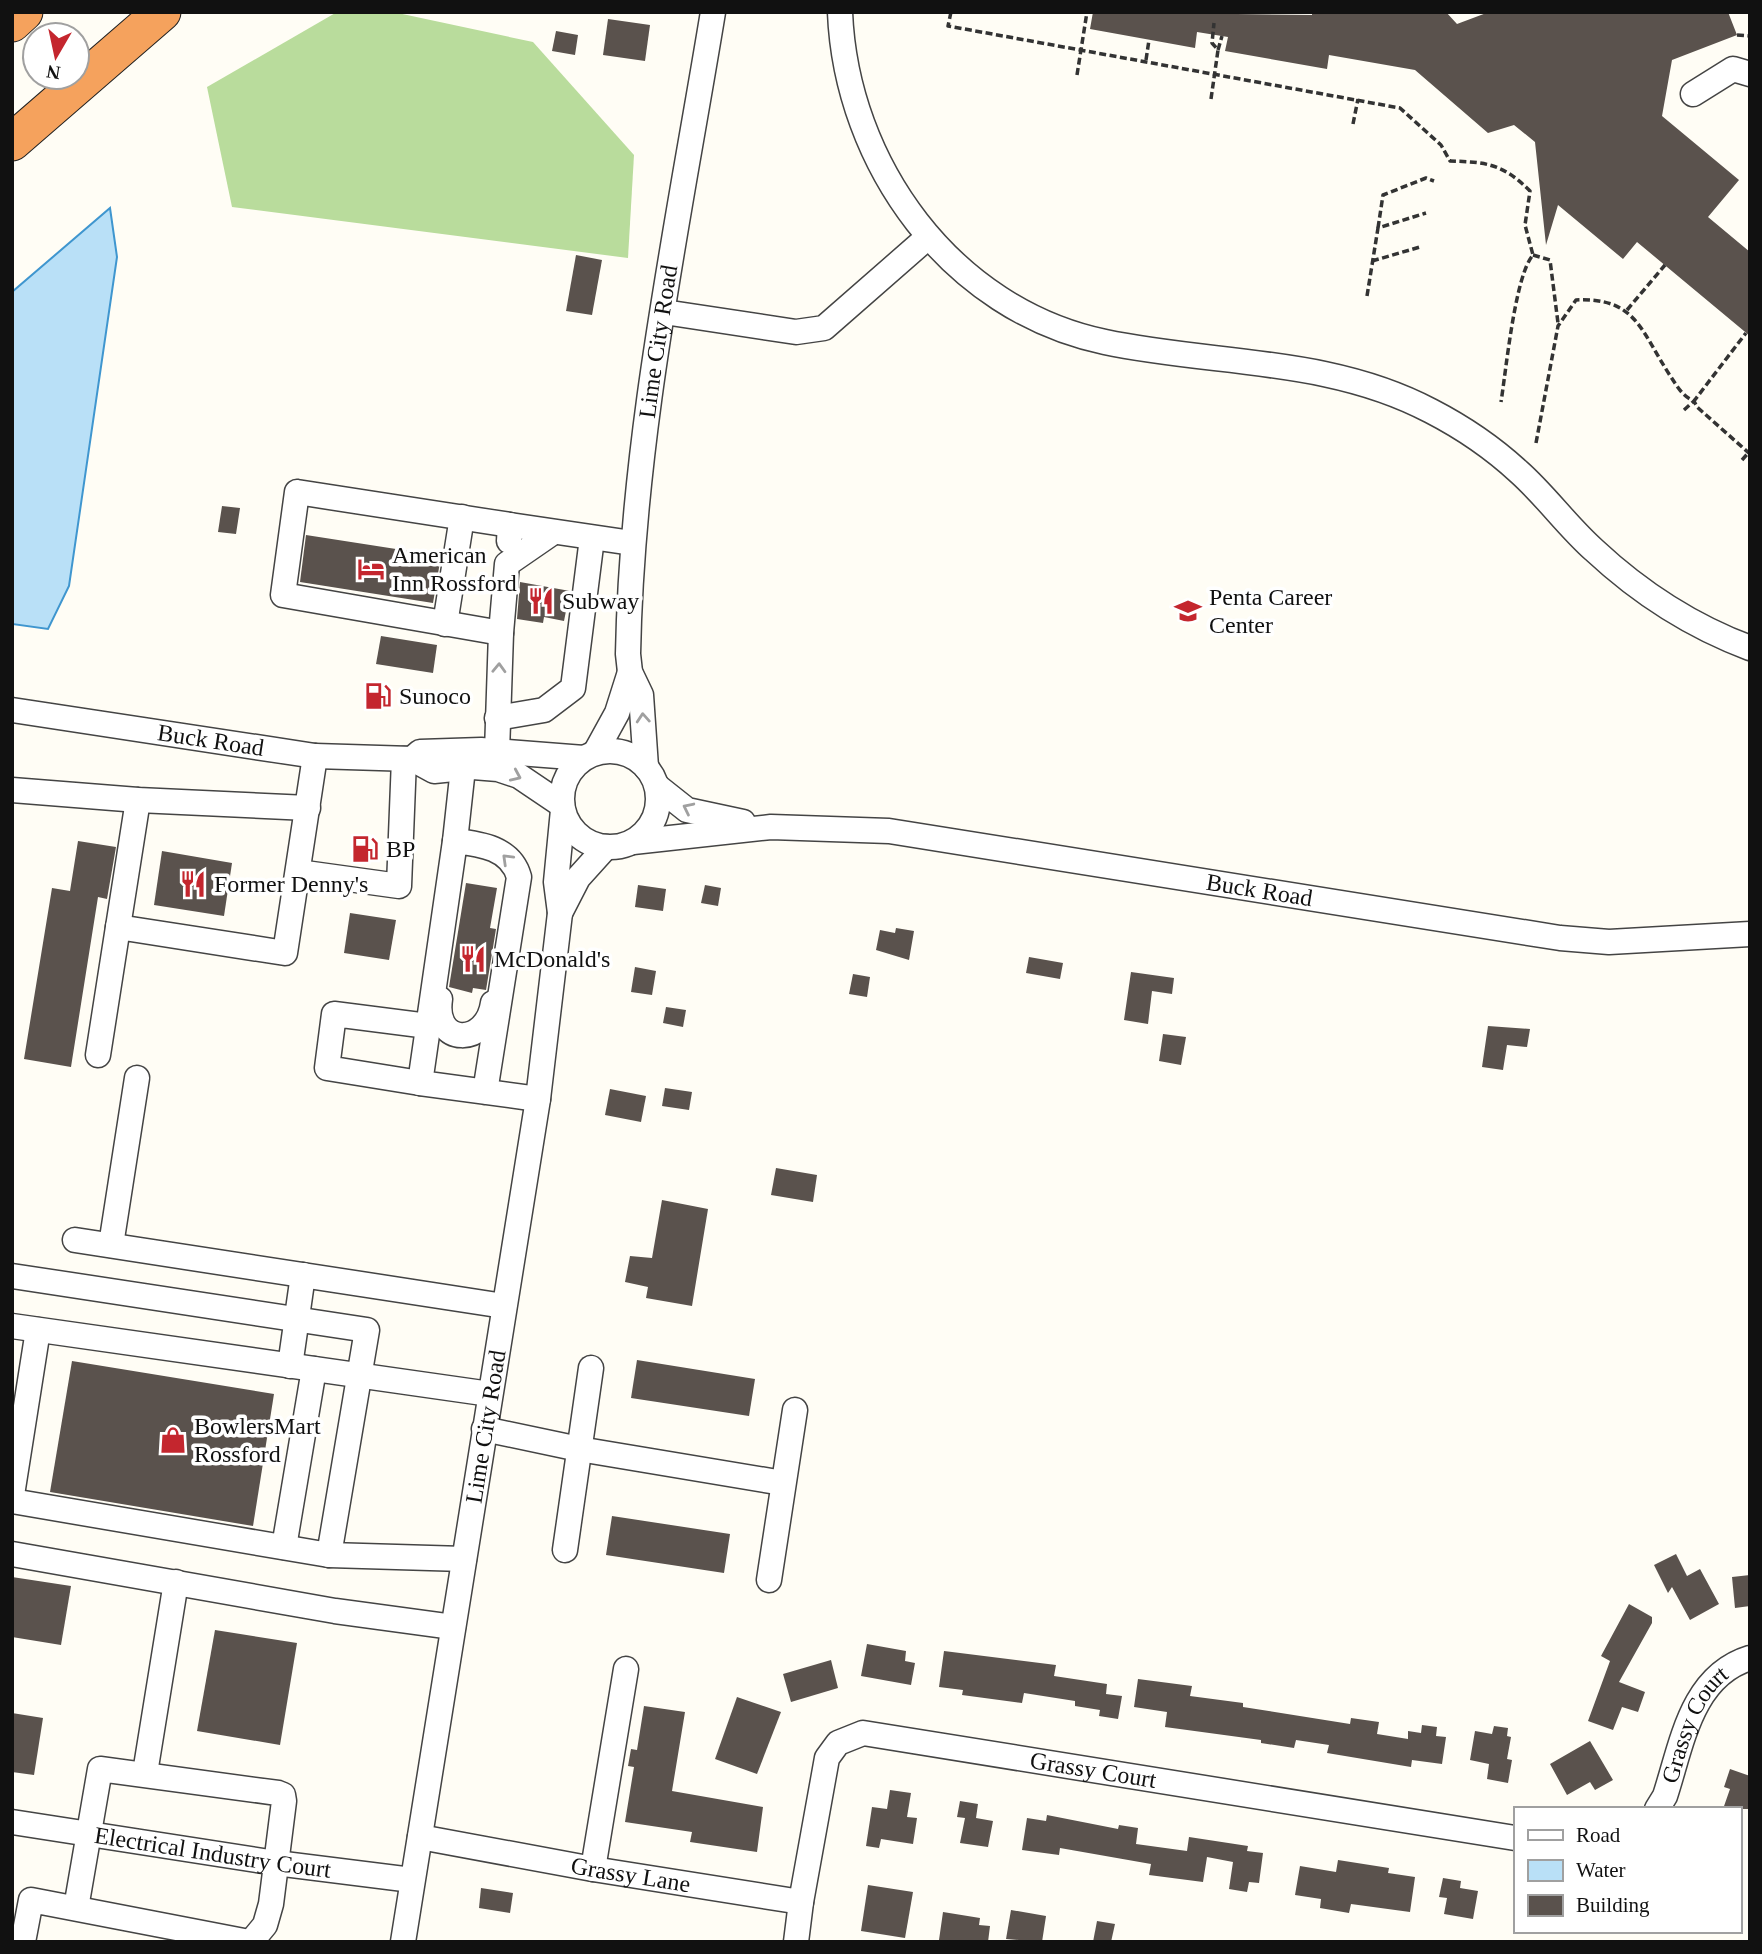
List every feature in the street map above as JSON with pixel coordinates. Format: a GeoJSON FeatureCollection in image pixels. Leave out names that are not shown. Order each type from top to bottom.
{"type":"FeatureCollection","features":[{"type":"Feature","properties":{"kind":"highway"},"geometry":{"type":"LineString","coordinates":[[12,23],[24,12]]}},
{"type":"Feature","properties":{"kind":"highway"},"geometry":{"type":"LineString","coordinates":[[12,142],[162,12]]}},
{"type":"Feature","properties":{"kind":"highway"},"geometry":{"type":"LineString","coordinates":[[12,170],[134,38]]}},
{"type":"Feature","properties":{"kind":"street","name":"Lime City Road"},"geometry":{"type":"LineString","coordinates":[[589,756],[617,713],[630,672],[632,543],[664,312],[713,12]]}},
{"type":"Feature","properties":{"kind":"street"},"geometry":{"type":"LineString","coordinates":[[839,12],[849,87],[866,139],[894,191],[928,237],[953,262],[998,296],[1050,324],[1079,335],[1120,345],[1283,365],[1340,376],[1429,409],[1476,437],[1518,471],[1592,548],[1654,600],[1710,631],[1750,648]]}},
{"type":"Feature","properties":{"kind":"street"},"geometry":{"type":"LineString","coordinates":[[1693,94],[1733,69],[1750,75]]}},
{"type":"Feature","properties":{"kind":"street"},"geometry":{"type":"LineString","coordinates":[[664,312],[796,332],[824,328],[928,237]]}},
{"type":"Feature","properties":{"kind":"street"},"geometry":{"type":"LineString","coordinates":[[501,633],[283,595],[297,492],[552,533],[632,543]]}},
{"type":"Feature","properties":{"kind":"street"},"geometry":{"type":"LineString","coordinates":[[445,624],[462,517]]}},
{"type":"Feature","properties":{"kind":"street"},"geometry":{"type":"LineString","coordinates":[[496,752],[501,633],[510,525]]}},
{"type":"Feature","properties":{"kind":"street"},"geometry":{"type":"LineString","coordinates":[[507,564],[552,533]]}},
{"type":"Feature","properties":{"kind":"street"},"geometry":{"type":"LineString","coordinates":[[497,718],[544,710],[573,688],[592,538]]}},
{"type":"Feature","properties":{"kind":"street","name":"Lime City Road"},"geometry":{"type":"LineString","coordinates":[[630,672],[641,695],[652,777]]}},
{"type":"Feature","properties":{"kind":"street","name":"Buck Road"},"geometry":{"type":"LineString","coordinates":[[12,710],[316,755],[408,759],[435,771],[463,768],[498,769],[519,776],[563,808]]}},
{"type":"Feature","properties":{"kind":"street"},"geometry":{"type":"LineString","coordinates":[[613,750],[628,753],[652,777],[659,803],[656,818],[650,828],[633,842],[606,847],[587,841],[576,833],[563,808],[565,781],[589,756],[613,750]]}},
{"type":"Feature","properties":{"kind":"street","name":"Buck Road"},"geometry":{"type":"LineString","coordinates":[[408,759],[420,752],[589,756]]}},
{"type":"Feature","properties":{"kind":"street"},"geometry":{"type":"LineString","coordinates":[[118,927],[285,953],[316,755]]}},
{"type":"Feature","properties":{"kind":"street"},"geometry":{"type":"LineString","coordinates":[[298,872],[399,886],[408,759]]}},
{"type":"Feature","properties":{"kind":"street"},"geometry":{"type":"LineString","coordinates":[[420,1083],[463,768]]}},
{"type":"Feature","properties":{"kind":"street","name":"Buck Road"},"geometry":{"type":"LineString","coordinates":[[652,777],[687,810],[771,827]]}},
{"type":"Feature","properties":{"kind":"street"},"geometry":{"type":"LineString","coordinates":[[12,790],[138,800],[308,808]]}},
{"type":"Feature","properties":{"kind":"street"},"geometry":{"type":"LineString","coordinates":[[98,1055],[138,800]]}},
{"type":"Feature","properties":{"kind":"street","name":"Lime City Road"},"geometry":{"type":"LineString","coordinates":[[402,1942],[538,1099],[560,913],[556,882],[563,808]]}},
{"type":"Feature","properties":{"kind":"street","name":"Buck Road"},"geometry":{"type":"LineString","coordinates":[[633,842],[771,827],[889,831],[1573,939],[1609,942],[1750,934]]}},
{"type":"Feature","properties":{"kind":"street"},"geometry":{"type":"LineString","coordinates":[[455,841],[485,846],[505,856],[516,868],[517,891],[485,1092]]}},
{"type":"Feature","properties":{"kind":"street","name":"Lime City Road"},"geometry":{"type":"LineString","coordinates":[[560,913],[578,878],[606,847]]}},
{"type":"Feature","properties":{"kind":"street"},"geometry":{"type":"LineString","coordinates":[[440,940],[446,954],[439,1018],[447,1030],[461,1036],[472,1034],[482,1027],[492,1014],[509,903],[517,891]]}},
{"type":"Feature","properties":{"kind":"street"},"geometry":{"type":"LineString","coordinates":[[428,1026],[334,1014],[327,1068],[538,1099]]}},
{"type":"Feature","properties":{"kind":"street"},"geometry":{"type":"LineString","coordinates":[[111,1245],[137,1079]]}},
{"type":"Feature","properties":{"kind":"street"},"geometry":{"type":"LineString","coordinates":[[75,1240],[504,1306]]}},
{"type":"Feature","properties":{"kind":"street"},"geometry":{"type":"LineString","coordinates":[[284,1547],[302,1367],[296,1319],[303,1275]]}},
{"type":"Feature","properties":{"kind":"street"},"geometry":{"type":"LineString","coordinates":[[12,1276],[367,1329],[328,1555]]}},
{"type":"Feature","properties":{"kind":"street"},"geometry":{"type":"LineString","coordinates":[[12,1326],[490,1394]]}},
{"type":"Feature","properties":{"kind":"street"},"geometry":{"type":"LineString","coordinates":[[12,1495],[38,1329]]}},
{"type":"Feature","properties":{"kind":"street"},"geometry":{"type":"LineString","coordinates":[[565,1550],[591,1368]]}},
{"type":"Feature","properties":{"kind":"street"},"geometry":{"type":"LineString","coordinates":[[769,1580],[795,1410]]}},
{"type":"Feature","properties":{"kind":"street"},"geometry":{"type":"LineString","coordinates":[[484,1429],[579,1449],[783,1483]]}},
{"type":"Feature","properties":{"kind":"street"},"geometry":{"type":"LineString","coordinates":[[12,1501],[328,1555],[464,1559]]}},
{"type":"Feature","properties":{"kind":"street"},"geometry":{"type":"LineString","coordinates":[[12,1554],[335,1611],[453,1628]]}},
{"type":"Feature","properties":{"kind":"street"},"geometry":{"type":"LineString","coordinates":[[145,1773],[176,1582]]}},
{"type":"Feature","properties":{"kind":"street","name":"Grassy Court"},"geometry":{"type":"LineString","coordinates":[[1658,1807],[1665,1796],[1697,1699],[1719,1674],[1750,1658]]}},
{"type":"Feature","properties":{"kind":"street"},"geometry":{"type":"LineString","coordinates":[[593,1869],[626,1669]]}},
{"type":"Feature","properties":{"kind":"street","name":"Grassy Court"},"geometry":{"type":"LineString","coordinates":[[801,1902],[827,1758],[838,1743],[863,1733],[1514,1838]]}},
{"type":"Feature","properties":{"kind":"street"},"geometry":{"type":"LineString","coordinates":[[23,1942],[31,1900],[250,1942],[265,1925],[271,1904],[283,1795],[145,1773],[100,1769],[76,1908]]}},
{"type":"Feature","properties":{"kind":"street","name":"Electrical Industry Court"},"geometry":{"type":"LineString","coordinates":[[12,1822],[276,1863],[412,1880]]}},
{"type":"Feature","properties":{"kind":"street","name":"Grassy Lane"},"geometry":{"type":"LineString","coordinates":[[420,1837],[593,1869],[801,1902]]}},
{"type":"Feature","properties":{"kind":"street"},"geometry":{"type":"LineString","coordinates":[[796,1942],[801,1902]]}},
{"type":"Feature","properties":{"kind":"path"},"geometry":{"type":"LineString","coordinates":[[951,12],[948,26],[1216,72],[1400,108],[1441,145],[1450,160],[1492,163],[1517,178],[1530,191],[1525,225],[1533,255]]}},
{"type":"Feature","properties":{"kind":"path"},"geometry":{"type":"LineString","coordinates":[[1077,75],[1087,12]]}},
{"type":"Feature","properties":{"kind":"path"},"geometry":{"type":"LineString","coordinates":[[1214,23],[1212,43],[1218,51]]}},
{"type":"Feature","properties":{"kind":"path"},"geometry":{"type":"LineString","coordinates":[[1737,35],[1750,36]]}},
{"type":"Feature","properties":{"kind":"path"},"geometry":{"type":"LineString","coordinates":[[1211,99],[1222,36]]}},
{"type":"Feature","properties":{"kind":"path"},"geometry":{"type":"LineString","coordinates":[[1146,60],[1149,40]]}},
{"type":"Feature","properties":{"kind":"path"},"geometry":{"type":"LineString","coordinates":[[1218,51],[1226,44]]}},
{"type":"Feature","properties":{"kind":"path"},"geometry":{"type":"LineString","coordinates":[[1353,124],[1358,99]]}},
{"type":"Feature","properties":{"kind":"path"},"geometry":{"type":"LineString","coordinates":[[1367,296],[1383,195],[1426,178],[1434,181]]}},
{"type":"Feature","properties":{"kind":"path"},"geometry":{"type":"LineString","coordinates":[[1378,228],[1426,213]]}},
{"type":"Feature","properties":{"kind":"path"},"geometry":{"type":"LineString","coordinates":[[1372,261],[1420,247]]}},
{"type":"Feature","properties":{"kind":"path"},"geometry":{"type":"LineString","coordinates":[[1533,255],[1550,260],[1558,326],[1536,443]]}},
{"type":"Feature","properties":{"kind":"path"},"geometry":{"type":"LineString","coordinates":[[1500,402],[1521,284],[1527,261],[1533,255]]}},
{"type":"Feature","properties":{"kind":"path"},"geometry":{"type":"LineString","coordinates":[[1627,310],[1665,265]]}},
{"type":"Feature","properties":{"kind":"path"},"geometry":{"type":"LineString","coordinates":[[1558,326],[1576,300],[1608,301],[1627,310],[1680,391],[1749,453],[1742,460]]}},
{"type":"Feature","properties":{"kind":"path"},"geometry":{"type":"LineString","coordinates":[[1684,410],[1746,333]]}},
{"type":"Feature","properties":{"kind":"green space"},"geometry":{"type":"Polygon","coordinates":[[[337,12],[393,12],[533,42],[634,155],[628,258],[232,207],[207,87],[337,12]]]}},
{"type":"Feature","properties":{"kind":"water"},"geometry":{"type":"Polygon","coordinates":[[[110,208],[117,257],[69,586],[48,629],[12,624],[12,292],[110,208]]]}},
{"type":"Feature","properties":{"kind":"building"},"geometry":{"type":"Polygon","coordinates":[[[1093,12],[1312,15],[1312,12],[1446,12],[1457,24],[1489,12],[1728,12],[1737,35],[1672,60],[1662,116],[1739,180],[1708,217],[1750,252],[1750,336],[1637,242],[1623,259],[1558,205],[1546,245],[1535,142],[1514,125],[1488,133],[1415,70],[1329,55],[1327,69],[1225,51],[1228,37],[1197,32],[1195,48],[1090,29],[1093,12]]]}},
{"type":"Feature","properties":{"kind":"building"},"geometry":{"type":"Polygon","coordinates":[[[608,19],[650,25],[645,61],[603,55],[608,19]]]}},
{"type":"Feature","properties":{"kind":"building"},"geometry":{"type":"Polygon","coordinates":[[[556,31],[578,35],[575,55],[552,51],[556,31]]]}},
{"type":"Feature","properties":{"kind":"building"},"geometry":{"type":"Polygon","coordinates":[[[576,255],[602,260],[592,315],[566,311],[576,255]]]}},
{"type":"Feature","properties":{"kind":"building"},"geometry":{"type":"Polygon","coordinates":[[[222,506],[240,508],[236,534],[218,532],[222,506]]]}},
{"type":"Feature","properties":{"kind":"building","name":"American Inn Rossford"},"geometry":{"type":"Polygon","coordinates":[[[306,535],[441,556],[433,603],[300,582],[306,535]]]}},
{"type":"Feature","properties":{"kind":"building","name":"Subway"},"geometry":{"type":"Polygon","coordinates":[[[520,582],[570,591],[564,621],[544,617],[543,623],[517,619],[520,582]]]}},
{"type":"Feature","properties":{"kind":"building"},"geometry":{"type":"Polygon","coordinates":[[[381,636],[437,645],[433,673],[376,664],[381,636]]]}},
{"type":"Feature","properties":{"kind":"building"},"geometry":{"type":"Polygon","coordinates":[[[78,841],[116,847],[107,899],[98,897],[71,1067],[24,1059],[52,888],[70,891],[78,841]]]}},
{"type":"Feature","properties":{"kind":"building","name":"Former Denny's"},"geometry":{"type":"Polygon","coordinates":[[[162,851],[232,863],[224,916],[154,905],[162,851]]]}},
{"type":"Feature","properties":{"kind":"building","name":"McDonald's"},"geometry":{"type":"Polygon","coordinates":[[[466,883],[497,888],[490,928],[496,929],[486,990],[473,988],[472,993],[449,987],[466,883]]]}},
{"type":"Feature","properties":{"kind":"building"},"geometry":{"type":"Polygon","coordinates":[[[638,885],[666,889],[663,911],[635,907],[638,885]]]}},
{"type":"Feature","properties":{"kind":"building"},"geometry":{"type":"Polygon","coordinates":[[[705,885],[721,888],[718,906],[701,903],[705,885]]]}},
{"type":"Feature","properties":{"kind":"building"},"geometry":{"type":"Polygon","coordinates":[[[350,913],[396,920],[389,960],[344,953],[350,913]]]}},
{"type":"Feature","properties":{"kind":"building"},"geometry":{"type":"Polygon","coordinates":[[[896,928],[914,931],[909,960],[876,950],[880,930],[895,933],[896,928]]]}},
{"type":"Feature","properties":{"kind":"building"},"geometry":{"type":"Polygon","coordinates":[[[1029,957],[1063,963],[1060,979],[1026,973],[1029,957]]]}},
{"type":"Feature","properties":{"kind":"building"},"geometry":{"type":"Polygon","coordinates":[[[635,967],[656,971],[652,995],[631,992],[635,967]]]}},
{"type":"Feature","properties":{"kind":"building"},"geometry":{"type":"Polygon","coordinates":[[[1131,972],[1174,978],[1172,994],[1152,991],[1148,1024],[1124,1020],[1131,972]]]}},
{"type":"Feature","properties":{"kind":"building"},"geometry":{"type":"Polygon","coordinates":[[[853,974],[870,977],[867,997],[849,994],[853,974]]]}},
{"type":"Feature","properties":{"kind":"building"},"geometry":{"type":"Polygon","coordinates":[[[666,1007],[686,1010],[683,1027],[663,1023],[666,1007]]]}},
{"type":"Feature","properties":{"kind":"building"},"geometry":{"type":"Polygon","coordinates":[[[1488,1026],[1530,1029],[1527,1047],[1507,1045],[1503,1070],[1482,1067],[1488,1026]]]}},
{"type":"Feature","properties":{"kind":"building"},"geometry":{"type":"Polygon","coordinates":[[[1163,1034],[1186,1037],[1181,1065],[1159,1061],[1163,1034]]]}},
{"type":"Feature","properties":{"kind":"building"},"geometry":{"type":"Polygon","coordinates":[[[665,1088],[692,1092],[689,1110],[662,1106],[665,1088]]]}},
{"type":"Feature","properties":{"kind":"building"},"geometry":{"type":"Polygon","coordinates":[[[610,1089],[646,1096],[641,1122],[605,1115],[610,1089]]]}},
{"type":"Feature","properties":{"kind":"building"},"geometry":{"type":"Polygon","coordinates":[[[776,1168],[817,1175],[813,1202],[771,1195],[776,1168]]]}},
{"type":"Feature","properties":{"kind":"building"},"geometry":{"type":"Polygon","coordinates":[[[662,1200],[708,1209],[692,1306],[646,1298],[648,1287],[625,1282],[630,1256],[652,1258],[662,1200]]]}},
{"type":"Feature","properties":{"kind":"building"},"geometry":{"type":"Polygon","coordinates":[[[637,1360],[755,1379],[749,1416],[631,1398],[637,1360]]]}},
{"type":"Feature","properties":{"kind":"building"},"geometry":{"type":"Polygon","coordinates":[[[72,1361],[274,1394],[253,1526],[50,1492],[72,1361]]]}},
{"type":"Feature","properties":{"kind":"building"},"geometry":{"type":"Polygon","coordinates":[[[612,1516],[730,1534],[724,1573],[606,1555],[612,1516]]]}},
{"type":"Feature","properties":{"kind":"building"},"geometry":{"type":"Polygon","coordinates":[[[1676,1554],[1687,1576],[1700,1569],[1719,1604],[1690,1620],[1672,1587],[1668,1593],[1654,1565],[1676,1554]]]}},
{"type":"Feature","properties":{"kind":"building"},"geometry":{"type":"Polygon","coordinates":[[[1750,1575],[1750,1606],[1735,1608],[1732,1577],[1750,1575]]]}},
{"type":"Feature","properties":{"kind":"building"},"geometry":{"type":"Polygon","coordinates":[[[12,1577],[71,1586],[61,1645],[12,1637],[12,1577]]]}},
{"type":"Feature","properties":{"kind":"building"},"geometry":{"type":"Polygon","coordinates":[[[1629,1604],[1652,1617],[1652,1623],[1619,1682],[1645,1692],[1638,1712],[1622,1707],[1613,1730],[1588,1721],[1610,1661],[1601,1656],[1629,1604]]]}},
{"type":"Feature","properties":{"kind":"building"},"geometry":{"type":"Polygon","coordinates":[[[215,1630],[297,1643],[280,1745],[197,1731],[215,1630]]]}},
{"type":"Feature","properties":{"kind":"building"},"geometry":{"type":"Polygon","coordinates":[[[867,1644],[906,1651],[905,1661],[915,1663],[911,1685],[861,1676],[867,1644]]]}},
{"type":"Feature","properties":{"kind":"building"},"geometry":{"type":"Polygon","coordinates":[[[944,1651],[1056,1665],[1054,1676],[1107,1684],[1106,1694],[1122,1696],[1118,1719],[1099,1716],[1100,1710],[1075,1706],[1075,1701],[1024,1693],[1022,1703],[962,1695],[963,1690],[939,1687],[944,1651]]]}},
{"type":"Feature","properties":{"kind":"building"},"geometry":{"type":"Polygon","coordinates":[[[831,1660],[838,1688],[791,1702],[783,1674],[831,1660]]]}},
{"type":"Feature","properties":{"kind":"building"},"geometry":{"type":"Polygon","coordinates":[[[1138,1679],[1192,1686],[1190,1696],[1243,1703],[1243,1707],[1350,1724],[1351,1718],[1379,1722],[1377,1734],[1408,1739],[1408,1731],[1421,1733],[1422,1725],[1437,1727],[1436,1736],[1446,1737],[1442,1764],[1412,1760],[1411,1767],[1327,1753],[1329,1745],[1296,1740],[1294,1748],[1261,1743],[1261,1740],[1165,1727],[1167,1712],[1134,1707],[1138,1679]]]}},
{"type":"Feature","properties":{"kind":"building"},"geometry":{"type":"Polygon","coordinates":[[[737,1697],[781,1712],[757,1774],[715,1759],[737,1697]]]}},
{"type":"Feature","properties":{"kind":"building"},"geometry":{"type":"Polygon","coordinates":[[[644,1706],[685,1712],[672,1791],[763,1807],[757,1852],[690,1842],[692,1832],[625,1822],[634,1767],[628,1766],[631,1749],[637,1750],[644,1706]]]}},
{"type":"Feature","properties":{"kind":"building"},"geometry":{"type":"Polygon","coordinates":[[[12,1713],[43,1718],[34,1775],[12,1772],[12,1713]]]}},
{"type":"Feature","properties":{"kind":"building"},"geometry":{"type":"Polygon","coordinates":[[[1494,1726],[1508,1728],[1507,1736],[1511,1737],[1507,1759],[1512,1760],[1508,1783],[1487,1779],[1489,1764],[1470,1760],[1475,1731],[1492,1734],[1494,1726]]]}},
{"type":"Feature","properties":{"kind":"building"},"geometry":{"type":"Polygon","coordinates":[[[1590,1741],[1613,1780],[1595,1790],[1590,1782],[1567,1795],[1550,1764],[1590,1741]]]}},
{"type":"Feature","properties":{"kind":"building"},"geometry":{"type":"Polygon","coordinates":[[[1730,1769],[1750,1776],[1750,1809],[1724,1807],[1730,1789],[1724,1787],[1730,1769]]]}},
{"type":"Feature","properties":{"kind":"building"},"geometry":{"type":"Polygon","coordinates":[[[890,1790],[911,1793],[907,1817],[917,1818],[913,1844],[881,1839],[879,1848],[866,1846],[872,1807],[887,1809],[890,1790]]]}},
{"type":"Feature","properties":{"kind":"building"},"geometry":{"type":"Polygon","coordinates":[[[960,1801],[978,1804],[976,1818],[993,1821],[988,1847],[960,1843],[965,1818],[957,1817],[960,1801]]]}},
{"type":"Feature","properties":{"kind":"building"},"geometry":{"type":"Polygon","coordinates":[[[1047,1815],[1118,1829],[1119,1825],[1138,1828],[1136,1844],[1187,1851],[1189,1837],[1248,1846],[1247,1851],[1263,1853],[1259,1883],[1249,1882],[1247,1892],[1229,1889],[1233,1862],[1207,1857],[1203,1882],[1149,1875],[1151,1864],[1060,1848],[1059,1855],[1022,1850],[1027,1818],[1046,1821],[1047,1815]]]}},
{"type":"Feature","properties":{"kind":"building"},"geometry":{"type":"Polygon","coordinates":[[[1338,1860],[1389,1868],[1388,1873],[1415,1877],[1410,1912],[1351,1904],[1349,1913],[1320,1908],[1321,1899],[1295,1895],[1300,1866],[1336,1872],[1338,1860]]]}},
{"type":"Feature","properties":{"kind":"building"},"geometry":{"type":"Polygon","coordinates":[[[1443,1878],[1461,1881],[1460,1888],[1478,1891],[1473,1919],[1444,1914],[1447,1898],[1439,1897],[1443,1878]]]}},
{"type":"Feature","properties":{"kind":"building"},"geometry":{"type":"Polygon","coordinates":[[[868,1885],[913,1892],[905,1938],[861,1931],[868,1885]]]}},
{"type":"Feature","properties":{"kind":"building"},"geometry":{"type":"Polygon","coordinates":[[[481,1888],[513,1893],[510,1913],[479,1908],[481,1888]]]}},
{"type":"Feature","properties":{"kind":"building"},"geometry":{"type":"Polygon","coordinates":[[[1011,1910],[1046,1916],[1042,1942],[1006,1939],[1011,1910]]]}},
{"type":"Feature","properties":{"kind":"building"},"geometry":{"type":"Polygon","coordinates":[[[943,1912],[980,1918],[979,1925],[990,1926],[988,1942],[939,1940],[943,1912]]]}},
{"type":"Feature","properties":{"kind":"building"},"geometry":{"type":"Polygon","coordinates":[[[1097,1921],[1115,1924],[1111,1942],[1093,1942],[1097,1921]]]}},
{"type":"Feature","properties":{"kind":"place","name":"American Inn Rossford"},"geometry":{"type":"Point","coordinates":[371,569]}},
{"type":"Feature","properties":{"kind":"place","name":"Subway"},"geometry":{"type":"Point","coordinates":[541,601]}},
{"type":"Feature","properties":{"kind":"place","name":"Penta Career Center"},"geometry":{"type":"Point","coordinates":[1188,611]}},
{"type":"Feature","properties":{"kind":"place","name":"Sunoco"},"geometry":{"type":"Point","coordinates":[378,696]}},
{"type":"Feature","properties":{"kind":"place","name":"BP"},"geometry":{"type":"Point","coordinates":[365,849]}},
{"type":"Feature","properties":{"kind":"place","name":"Former Denny's"},"geometry":{"type":"Point","coordinates":[193,884]}},
{"type":"Feature","properties":{"kind":"place","name":"McDonald's"},"geometry":{"type":"Point","coordinates":[473,959]}},
{"type":"Feature","properties":{"kind":"place","name":"BowlersMart Rossford"},"geometry":{"type":"Point","coordinates":[173,1440]}}]}
